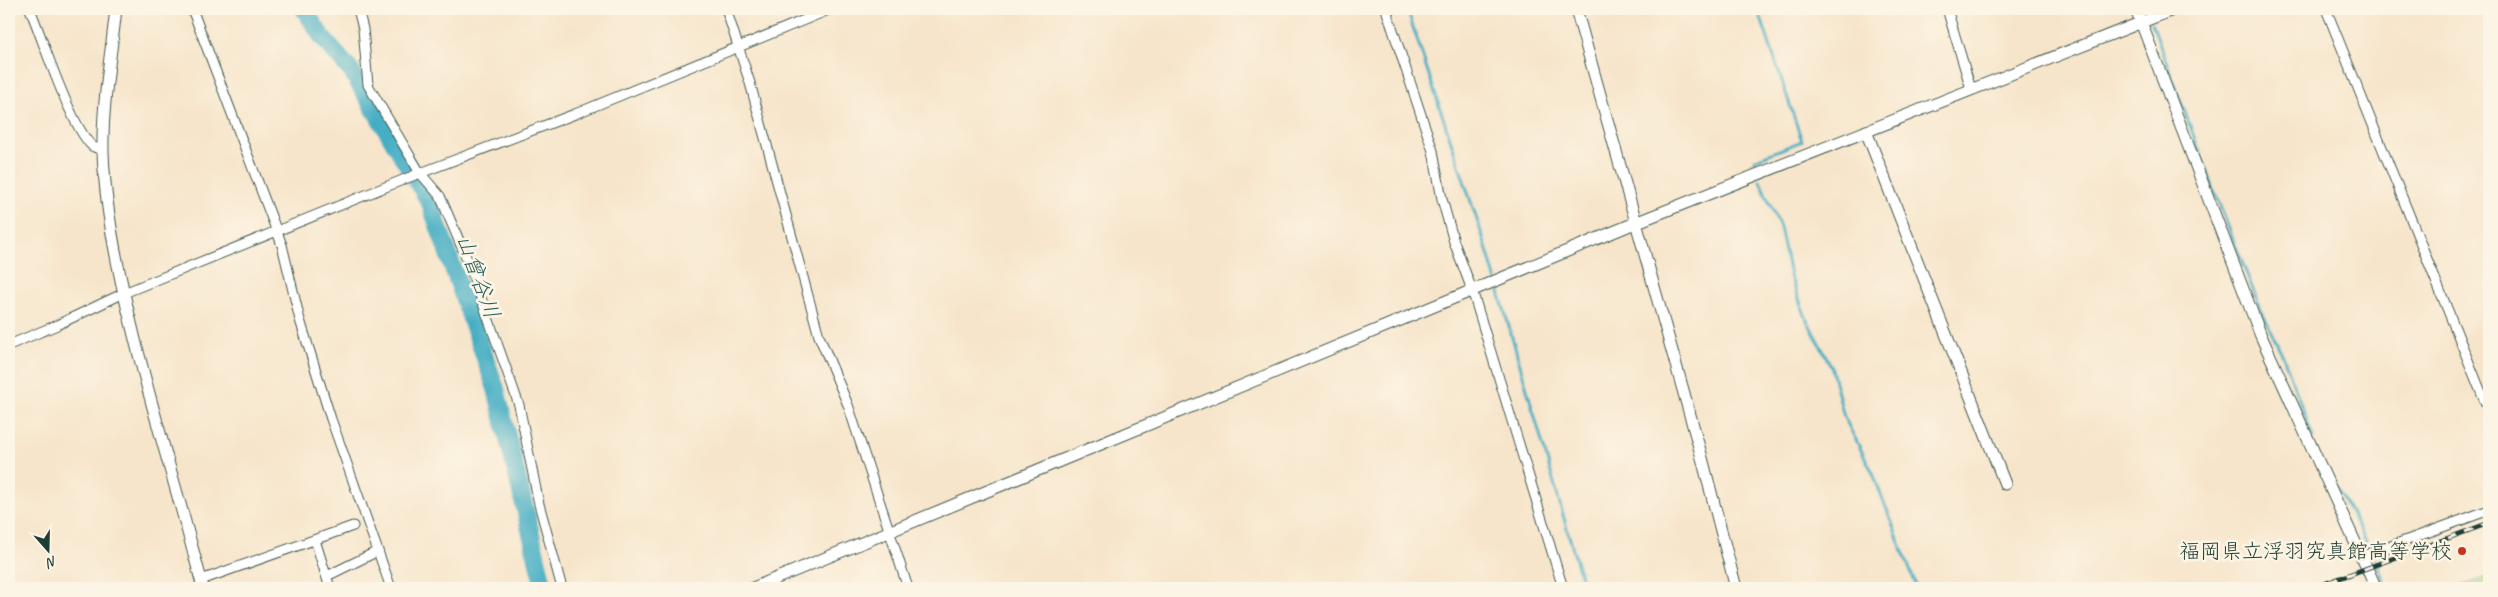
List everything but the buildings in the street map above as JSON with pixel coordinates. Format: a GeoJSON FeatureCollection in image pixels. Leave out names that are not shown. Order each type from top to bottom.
{"type":"FeatureCollection","features":[{"type":"Feature","properties":{"kind":"street"},"geometry":{"type":"LineString","coordinates":[[30,9],[78,123],[93,147],[103,150]]}},
{"type":"Feature","properties":{"kind":"street"},"geometry":{"type":"LineString","coordinates":[[116,9],[103,150],[110,222],[124,293],[149,398],[180,499],[202,584],[353,526]]}},
{"type":"Feature","properties":{"kind":"street"},"geometry":{"type":"LineString","coordinates":[[192,9],[276,230],[300,320],[323,392],[392,588]]}},
{"type":"Feature","properties":{"kind":"street"},"geometry":{"type":"LineString","coordinates":[[358,9],[363,29],[368,84],[416,175],[440,196],[448,211],[518,405],[539,504],[562,588]]}},
{"type":"Feature","properties":{"kind":"street"},"geometry":{"type":"LineString","coordinates":[[726,9],[736,46],[750,82],[819,336],[848,405],[888,534],[908,588]]}},
{"type":"Feature","properties":{"kind":"street"},"geometry":{"type":"LineString","coordinates":[[9,345],[57,325],[124,293],[276,230],[575,114],[736,46],[831,9]]}},
{"type":"Feature","properties":{"kind":"street"},"geometry":{"type":"LineString","coordinates":[[1386,9],[1433,151],[1442,200],[1454,242],[1472,290],[1563,588]]}},
{"type":"Feature","properties":{"kind":"street"},"geometry":{"type":"LineString","coordinates":[[1576,9],[1701,454],[1736,588]]}},
{"type":"Feature","properties":{"kind":"street"},"geometry":{"type":"LineString","coordinates":[[1947,9],[1971,89]]}},
{"type":"Feature","properties":{"kind":"street"},"geometry":{"type":"LineString","coordinates":[[2136,9],[2261,336],[2376,588]]}},
{"type":"Feature","properties":{"kind":"street"},"geometry":{"type":"LineString","coordinates":[[753,588],[888,534],[1635,223],[2175,9]]}},
{"type":"Feature","properties":{"kind":"street"},"geometry":{"type":"LineString","coordinates":[[2326,9],[2489,412]]}},
{"type":"Feature","properties":{"kind":"street"},"geometry":{"type":"LineString","coordinates":[[1866,131],[2005,484]]}},
{"type":"Feature","properties":{"kind":"street"},"geometry":{"type":"LineString","coordinates":[[2361,557],[2489,510]]}},
{"type":"Feature","properties":{"kind":"street"},"geometry":{"type":"LineString","coordinates":[[315,540],[330,588]]}},
{"type":"Feature","properties":{"kind":"street"},"geometry":{"type":"LineString","coordinates":[[326,576],[378,551]]}},
{"type":"Feature","properties":{"kind":"green space"},"geometry":{"type":"Polygon","coordinates":[[[2489,576],[2489,588],[2454,588],[2489,576]]]}},
{"type":"Feature","properties":{"kind":"waterway","name":"山曾谷川"},"geometry":{"type":"LineString","coordinates":[[304,9],[322,37],[352,72],[430,203],[496,389],[544,588]]}},
{"type":"Feature","properties":{"kind":"waterway"},"geometry":{"type":"LineString","coordinates":[[1407,9],[1487,250],[1584,588]]}},
{"type":"Feature","properties":{"kind":"waterway"},"geometry":{"type":"LineString","coordinates":[[1756,165],[1754,160],[1802,141],[1758,9]]}},
{"type":"Feature","properties":{"kind":"waterway"},"geometry":{"type":"LineString","coordinates":[[2152,23],[2214,191],[2261,310],[2283,356],[2313,437]]}},
{"type":"Feature","properties":{"kind":"waterway"},"geometry":{"type":"LineString","coordinates":[[1760,181],[1780,227],[1790,276],[1807,320],[1831,366],[1844,417],[1872,471],[1917,588]]}},
{"type":"Feature","properties":{"kind":"waterway"},"geometry":{"type":"LineString","coordinates":[[2334,483],[2369,547]]}},
{"type":"Feature","properties":{"kind":"waterway"},"geometry":{"type":"LineString","coordinates":[[2376,559],[2386,588]]}},
{"type":"Feature","properties":{"kind":"railway"},"geometry":{"type":"LineString","coordinates":[[2313,588],[2489,523]]}},
{"type":"Feature","properties":{"kind":"place","name":"福岡県立浮羽究真館高等学校"},"geometry":{"type":"Point","coordinates":[2462,551]}}]}
